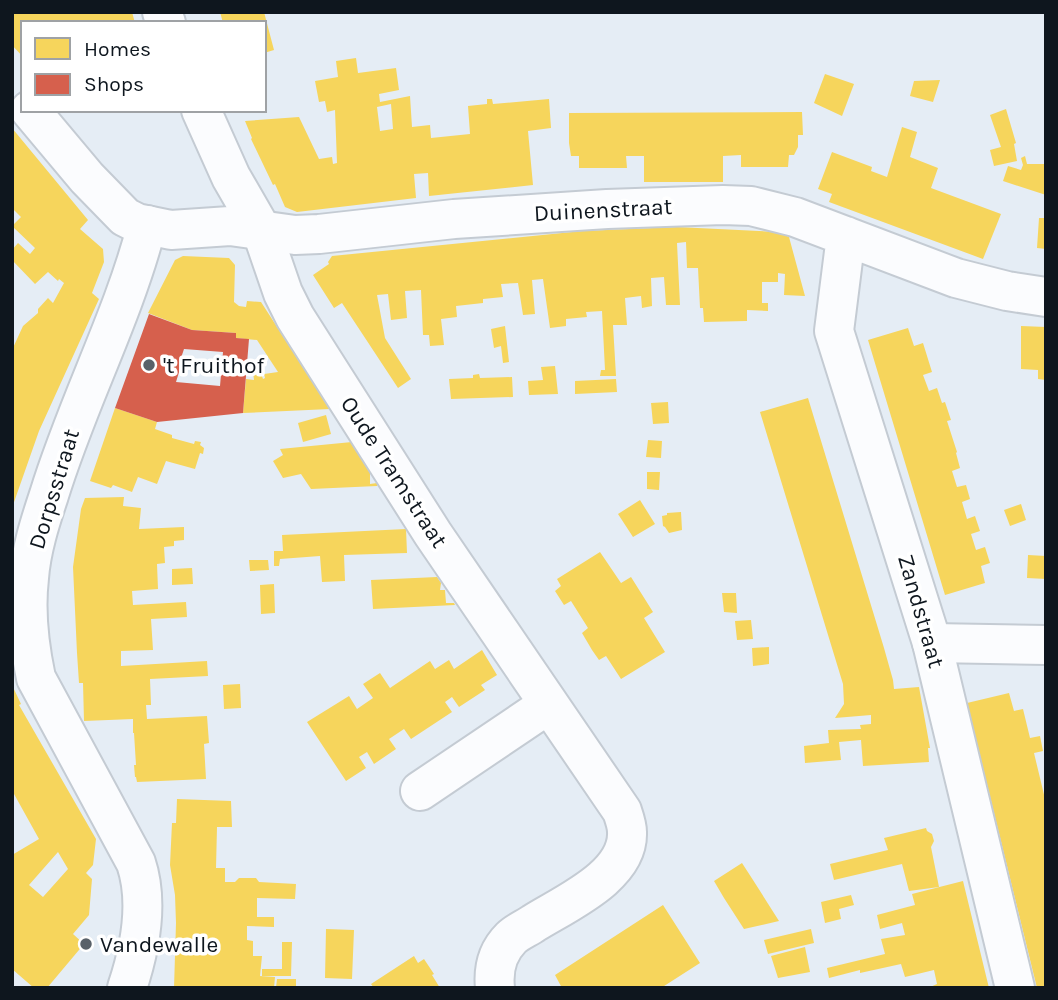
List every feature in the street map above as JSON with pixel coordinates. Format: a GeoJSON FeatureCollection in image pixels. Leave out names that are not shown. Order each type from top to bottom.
{"type":"FeatureCollection","features":[{"type":"Feature","properties":{"kind":"street"},"geometry":{"type":"LineString","coordinates":[[32,112],[110,203],[125,217],[147,225]]}},
{"type":"Feature","properties":{"kind":"street","name":"Oude Tramstraat"},"geometry":{"type":"LineString","coordinates":[[202,112],[231,177],[261,229],[283,293],[295,317],[433,534],[622,811],[628,830],[626,846],[618,864],[602,881],[512,937],[500,953],[494,970],[495,988]]}},
{"type":"Feature","properties":{"kind":"street","name":"Duinenstraat"},"geometry":{"type":"LineString","coordinates":[[147,225],[171,230],[230,226],[295,235],[454,219],[640,206],[751,206],[795,217],[956,278],[1007,291],[1046,297]]}},
{"type":"Feature","properties":{"kind":"street","name":"Dorpsstraat"},"geometry":{"type":"LineString","coordinates":[[127,988],[141,928],[142,887],[136,863],[36,678],[20,601],[29,577],[39,524],[61,453],[126,293],[147,225]]}},
{"type":"Feature","properties":{"kind":"street","name":"Zandstraat"},"geometry":{"type":"LineString","coordinates":[[846,236],[834,331],[932,643],[1015,988]]}},
{"type":"Feature","properties":{"kind":"street"},"geometry":{"type":"LineString","coordinates":[[932,643],[1046,645]]}},
{"type":"Feature","properties":{"kind":"street"},"geometry":{"type":"LineString","coordinates":[[420,791],[549,704]]}},
{"type":"Feature","properties":{"kind":"street"},"geometry":{"type":"LineString","coordinates":[[141,928],[149,988]]}},
{"type":"Feature","properties":{"kind":"building: Homes"},"geometry":{"type":"Polygon","coordinates":[[[12,12],[132,12],[134,21],[21,21],[21,55],[12,45],[12,12]]]}},
{"type":"Feature","properties":{"kind":"building: Homes"},"geometry":{"type":"Polygon","coordinates":[[[220,12],[264,12],[274,50],[266,52],[266,21],[222,21],[220,12]]]}},
{"type":"Feature","properties":{"kind":"building: Homes"},"geometry":{"type":"Polygon","coordinates":[[[356,58],[358,73],[396,68],[399,90],[379,94],[380,102],[410,96],[412,127],[430,125],[431,138],[470,134],[468,106],[487,104],[487,99],[492,99],[493,104],[549,99],[551,128],[528,131],[533,185],[429,196],[428,173],[414,174],[416,198],[297,212],[285,207],[251,139],[245,121],[299,117],[319,159],[332,157],[333,164],[337,163],[335,110],[327,112],[325,101],[319,102],[315,81],[338,77],[336,61],[356,58]],[[391,104],[377,107],[380,131],[393,129],[391,104]]]}},
{"type":"Feature","properties":{"kind":"building: Homes"},"geometry":{"type":"Polygon","coordinates":[[[825,74],[854,84],[842,116],[814,103],[825,74]]]}},
{"type":"Feature","properties":{"kind":"building: Homes"},"geometry":{"type":"Polygon","coordinates":[[[940,80],[933,102],[910,96],[914,81],[940,80]]]}},
{"type":"Feature","properties":{"kind":"building: Homes"},"geometry":{"type":"Polygon","coordinates":[[[1006,109],[1016,143],[1017,161],[994,166],[990,150],[1001,147],[990,115],[1006,109]]]}},
{"type":"Feature","properties":{"kind":"building: Homes"},"geometry":{"type":"Polygon","coordinates":[[[802,112],[803,135],[798,135],[798,147],[794,155],[789,155],[788,167],[741,167],[741,155],[723,156],[723,182],[644,182],[644,156],[626,156],[627,168],[579,168],[579,156],[571,156],[569,113],[802,112]]]}},
{"type":"Feature","properties":{"kind":"building: Homes"},"geometry":{"type":"Polygon","coordinates":[[[902,127],[917,132],[910,157],[938,168],[931,188],[1001,214],[983,259],[829,202],[832,194],[818,189],[832,152],[872,167],[871,171],[887,177],[902,127]]]}},
{"type":"Feature","properties":{"kind":"building: Homes"},"geometry":{"type":"Polygon","coordinates":[[[12,128],[88,220],[80,229],[103,249],[104,262],[92,293],[99,299],[39,431],[13,505],[12,350],[23,326],[38,313],[38,309],[48,298],[53,303],[64,283],[48,272],[35,284],[12,260],[12,250],[18,243],[30,254],[35,248],[12,226],[21,217],[12,208],[12,128]]]}},
{"type":"Feature","properties":{"kind":"building: Homes"},"geometry":{"type":"Polygon","coordinates":[[[1025,156],[1027,164],[1046,164],[1046,195],[1003,181],[1008,166],[1021,170],[1021,158],[1025,156]]]}},
{"type":"Feature","properties":{"kind":"building: Homes"},"geometry":{"type":"Polygon","coordinates":[[[1039,218],[1046,218],[1046,249],[1037,248],[1039,218]]]}},
{"type":"Feature","properties":{"kind":"building: Homes"},"geometry":{"type":"Polygon","coordinates":[[[677,227],[778,232],[789,237],[805,296],[784,295],[785,274],[778,273],[778,282],[762,282],[762,303],[768,303],[768,311],[747,310],[747,321],[704,322],[703,308],[700,308],[698,268],[687,268],[686,242],[677,243],[680,305],[666,305],[664,277],[651,278],[652,306],[642,308],[641,296],[625,298],[627,325],[613,325],[616,376],[600,376],[601,370],[605,370],[602,311],[586,312],[587,317],[566,319],[566,326],[550,328],[543,279],[532,280],[535,314],[523,315],[518,283],[501,284],[503,297],[483,299],[483,303],[456,306],[457,317],[441,319],[444,345],[430,346],[429,335],[423,335],[421,290],[405,291],[407,318],[391,320],[388,294],[377,295],[385,338],[411,379],[398,388],[342,303],[334,308],[313,275],[329,264],[332,256],[582,231],[677,227]]]}},
{"type":"Feature","properties":{"kind":"building: Homes"},"geometry":{"type":"Polygon","coordinates":[[[183,256],[229,258],[235,265],[234,302],[246,307],[247,301],[261,302],[330,409],[243,413],[246,379],[254,380],[255,368],[259,367],[263,379],[264,374],[278,372],[257,340],[236,338],[236,333],[192,330],[148,313],[175,260],[183,256]]]}},
{"type":"Feature","properties":{"kind":"building: Homes"},"geometry":{"type":"Polygon","coordinates":[[[505,326],[509,362],[503,363],[501,346],[494,348],[491,329],[505,326]]]}},
{"type":"Feature","properties":{"kind":"building: Homes"},"geometry":{"type":"Polygon","coordinates":[[[1021,326],[1046,327],[1046,380],[1038,379],[1038,370],[1021,369],[1021,326]]]}},
{"type":"Feature","properties":{"kind":"building: Homes"},"geometry":{"type":"Polygon","coordinates":[[[908,328],[914,346],[923,343],[932,372],[923,375],[929,391],[937,388],[942,403],[945,402],[951,420],[947,421],[960,468],[952,471],[957,487],[966,485],[970,499],[962,502],[967,519],[975,516],[980,531],[971,534],[976,550],[985,547],[990,563],[981,566],[985,583],[945,595],[868,340],[908,328]]]}},
{"type":"Feature","properties":{"kind":"building: Homes"},"geometry":{"type":"Polygon","coordinates":[[[555,366],[558,394],[529,395],[528,381],[543,380],[541,367],[555,366]]]}},
{"type":"Feature","properties":{"kind":"building: Homes"},"geometry":{"type":"Polygon","coordinates":[[[479,374],[480,378],[512,377],[513,397],[451,399],[449,379],[473,378],[473,375],[479,374]]]}},
{"type":"Feature","properties":{"kind":"building: Homes"},"geometry":{"type":"Polygon","coordinates":[[[616,379],[617,392],[575,394],[575,381],[616,379]]]}},
{"type":"Feature","properties":{"kind":"building: Homes"},"geometry":{"type":"Polygon","coordinates":[[[808,398],[894,689],[919,687],[930,748],[929,762],[863,766],[861,740],[839,742],[841,760],[805,763],[804,746],[829,743],[828,730],[861,729],[860,725],[871,724],[871,715],[835,718],[844,704],[843,684],[760,412],[808,398]]]}},
{"type":"Feature","properties":{"kind":"building: Homes"},"geometry":{"type":"Polygon","coordinates":[[[668,402],[669,423],[653,424],[651,403],[668,402]]]}},
{"type":"Feature","properties":{"kind":"building: Homes"},"geometry":{"type":"Polygon","coordinates":[[[115,408],[157,422],[155,429],[172,435],[172,438],[194,444],[195,441],[201,442],[203,454],[200,453],[195,469],[166,461],[157,484],[138,477],[132,492],[90,481],[115,408]]]}},
{"type":"Feature","properties":{"kind":"building: Homes"},"geometry":{"type":"Polygon","coordinates":[[[326,415],[331,434],[303,442],[298,423],[326,415]]]}},
{"type":"Feature","properties":{"kind":"building: Homes"},"geometry":{"type":"Polygon","coordinates":[[[648,440],[662,441],[661,458],[646,457],[648,440]]]}},
{"type":"Feature","properties":{"kind":"building: Homes"},"geometry":{"type":"Polygon","coordinates":[[[352,442],[370,471],[370,484],[377,483],[377,486],[311,489],[301,474],[283,478],[273,461],[283,455],[280,449],[352,442]]]}},
{"type":"Feature","properties":{"kind":"building: Homes"},"geometry":{"type":"Polygon","coordinates":[[[647,472],[660,472],[659,490],[647,489],[647,472]]]}},
{"type":"Feature","properties":{"kind":"building: Homes"},"geometry":{"type":"Polygon","coordinates":[[[124,497],[123,506],[141,508],[139,529],[184,527],[184,540],[174,541],[174,546],[164,547],[165,563],[157,564],[158,589],[132,591],[133,605],[186,602],[187,617],[151,619],[153,650],[121,651],[121,666],[207,661],[208,676],[150,679],[151,705],[146,705],[147,719],[207,716],[209,743],[204,744],[206,779],[137,782],[133,719],[84,721],[83,683],[79,683],[73,567],[81,509],[85,498],[124,497]]]}},
{"type":"Feature","properties":{"kind":"building: Homes"},"geometry":{"type":"Polygon","coordinates":[[[640,500],[655,524],[633,537],[618,514],[640,500]]]}},
{"type":"Feature","properties":{"kind":"building: Homes"},"geometry":{"type":"Polygon","coordinates":[[[1021,504],[1026,520],[1010,526],[1004,510],[1021,504]]]}},
{"type":"Feature","properties":{"kind":"building: Homes"},"geometry":{"type":"Polygon","coordinates":[[[681,512],[682,530],[669,533],[663,526],[662,516],[681,512]]]}},
{"type":"Feature","properties":{"kind":"building: Homes"},"geometry":{"type":"Polygon","coordinates":[[[406,529],[407,553],[344,555],[345,581],[322,582],[320,556],[280,559],[279,566],[274,566],[274,551],[283,551],[282,535],[406,529]]]}},
{"type":"Feature","properties":{"kind":"building: Homes"},"geometry":{"type":"Polygon","coordinates":[[[600,552],[621,583],[631,577],[653,612],[644,618],[665,652],[621,679],[606,656],[599,660],[592,650],[582,633],[588,628],[571,601],[564,605],[555,591],[561,586],[557,579],[600,552]]]}},
{"type":"Feature","properties":{"kind":"building: Homes"},"geometry":{"type":"Polygon","coordinates":[[[1028,555],[1046,556],[1046,579],[1027,578],[1028,555]]]}},
{"type":"Feature","properties":{"kind":"building: Homes"},"geometry":{"type":"Polygon","coordinates":[[[249,560],[268,560],[269,570],[250,571],[249,560]]]}},
{"type":"Feature","properties":{"kind":"building: Homes"},"geometry":{"type":"Polygon","coordinates":[[[192,568],[193,584],[172,585],[172,569],[192,568]]]}},
{"type":"Feature","properties":{"kind":"building: Homes"},"geometry":{"type":"Polygon","coordinates":[[[437,577],[441,583],[440,590],[445,590],[446,603],[455,605],[373,609],[371,580],[437,577]]]}},
{"type":"Feature","properties":{"kind":"building: Homes"},"geometry":{"type":"Polygon","coordinates":[[[274,584],[275,613],[261,614],[260,585],[274,584]]]}},
{"type":"Feature","properties":{"kind":"building: Homes"},"geometry":{"type":"Polygon","coordinates":[[[722,593],[736,593],[737,613],[724,612],[722,593]]]}},
{"type":"Feature","properties":{"kind":"building: Homes"},"geometry":{"type":"Polygon","coordinates":[[[751,620],[753,639],[737,640],[735,621],[751,620]]]}},
{"type":"Feature","properties":{"kind":"building: Homes"},"geometry":{"type":"Polygon","coordinates":[[[769,647],[769,664],[753,666],[752,648],[769,647]]]}},
{"type":"Feature","properties":{"kind":"building: Homes"},"geometry":{"type":"Polygon","coordinates":[[[482,650],[497,675],[481,685],[485,690],[459,707],[452,697],[445,702],[452,712],[411,739],[404,729],[389,739],[396,749],[374,764],[367,752],[359,757],[366,768],[346,781],[307,722],[349,696],[357,709],[373,698],[363,684],[380,673],[390,688],[430,661],[435,669],[449,660],[454,669],[482,650]]]}},
{"type":"Feature","properties":{"kind":"building: Homes"},"geometry":{"type":"Polygon","coordinates":[[[240,684],[241,708],[224,709],[223,685],[240,684]]]}},
{"type":"Feature","properties":{"kind":"building: Homes"},"geometry":{"type":"Polygon","coordinates":[[[12,685],[21,704],[19,705],[96,839],[93,865],[86,873],[92,879],[89,915],[73,934],[84,944],[47,988],[34,988],[12,969],[12,855],[39,839],[14,794],[12,795],[12,685]],[[58,852],[29,885],[43,897],[68,869],[58,852]]]}},
{"type":"Feature","properties":{"kind":"building: Homes"},"geometry":{"type":"Polygon","coordinates":[[[1009,693],[1014,711],[1023,709],[1030,738],[1040,736],[1043,751],[1034,753],[1046,803],[1046,988],[1037,988],[967,703],[1009,693]]]}},
{"type":"Feature","properties":{"kind":"building: Homes"},"geometry":{"type":"Polygon","coordinates":[[[177,799],[231,801],[232,827],[217,827],[216,868],[225,868],[225,882],[235,882],[239,878],[256,878],[259,882],[296,884],[295,899],[257,898],[257,917],[274,917],[274,927],[247,926],[247,940],[253,941],[253,956],[262,956],[260,976],[275,977],[274,988],[174,988],[176,923],[170,865],[172,823],[176,823],[177,799]]]}},
{"type":"Feature","properties":{"kind":"building: Homes"},"geometry":{"type":"Polygon","coordinates":[[[926,828],[934,841],[931,847],[939,887],[909,891],[902,864],[834,880],[830,864],[888,850],[884,838],[926,828]]]}},
{"type":"Feature","properties":{"kind":"building: Homes"},"geometry":{"type":"Polygon","coordinates":[[[742,863],[779,921],[744,929],[724,898],[714,881],[742,863]]]}},
{"type":"Feature","properties":{"kind":"building: Homes"},"geometry":{"type":"Polygon","coordinates":[[[963,881],[989,988],[928,988],[937,984],[934,970],[905,977],[901,964],[829,978],[827,968],[885,954],[881,939],[905,935],[902,923],[880,929],[877,915],[915,905],[912,894],[963,881]]]}},
{"type":"Feature","properties":{"kind":"building: Homes"},"geometry":{"type":"Polygon","coordinates":[[[851,895],[854,905],[839,909],[841,919],[825,923],[821,902],[851,895]]]}},
{"type":"Feature","properties":{"kind":"building: Homes"},"geometry":{"type":"Polygon","coordinates":[[[663,905],[700,963],[661,988],[562,988],[555,975],[663,905]]]}},
{"type":"Feature","properties":{"kind":"building: Homes"},"geometry":{"type":"Polygon","coordinates":[[[326,929],[354,930],[352,979],[325,978],[326,929]]]}},
{"type":"Feature","properties":{"kind":"building: Homes"},"geometry":{"type":"Polygon","coordinates":[[[811,929],[814,943],[768,954],[764,940],[811,929]]]}},
{"type":"Feature","properties":{"kind":"building: Homes"},"geometry":{"type":"Polygon","coordinates":[[[282,942],[292,942],[291,976],[262,976],[262,969],[282,969],[282,942]]]}},
{"type":"Feature","properties":{"kind":"building: Homes"},"geometry":{"type":"Polygon","coordinates":[[[805,947],[810,972],[778,978],[771,956],[805,947]]]}},
{"type":"Feature","properties":{"kind":"building: Homes"},"geometry":{"type":"Polygon","coordinates":[[[414,956],[418,963],[424,959],[440,988],[374,988],[371,984],[414,956]]]}},
{"type":"Feature","properties":{"kind":"building: Homes"},"geometry":{"type":"Polygon","coordinates":[[[277,979],[296,979],[296,988],[276,988],[277,979]]]}},
{"type":"Feature","properties":{"kind":"building: Shops"},"geometry":{"type":"Polygon","coordinates":[[[149,314],[192,330],[236,333],[236,338],[249,339],[243,413],[157,422],[115,408],[149,314]],[[184,349],[176,382],[220,386],[223,352],[184,349]]]}},
{"type":"Feature","properties":{"kind":"place","name":"'t Fruithof"},"geometry":{"type":"Point","coordinates":[149,365]}},
{"type":"Feature","properties":{"kind":"place","name":"Vandewalle"},"geometry":{"type":"Point","coordinates":[86,944]}}]}
